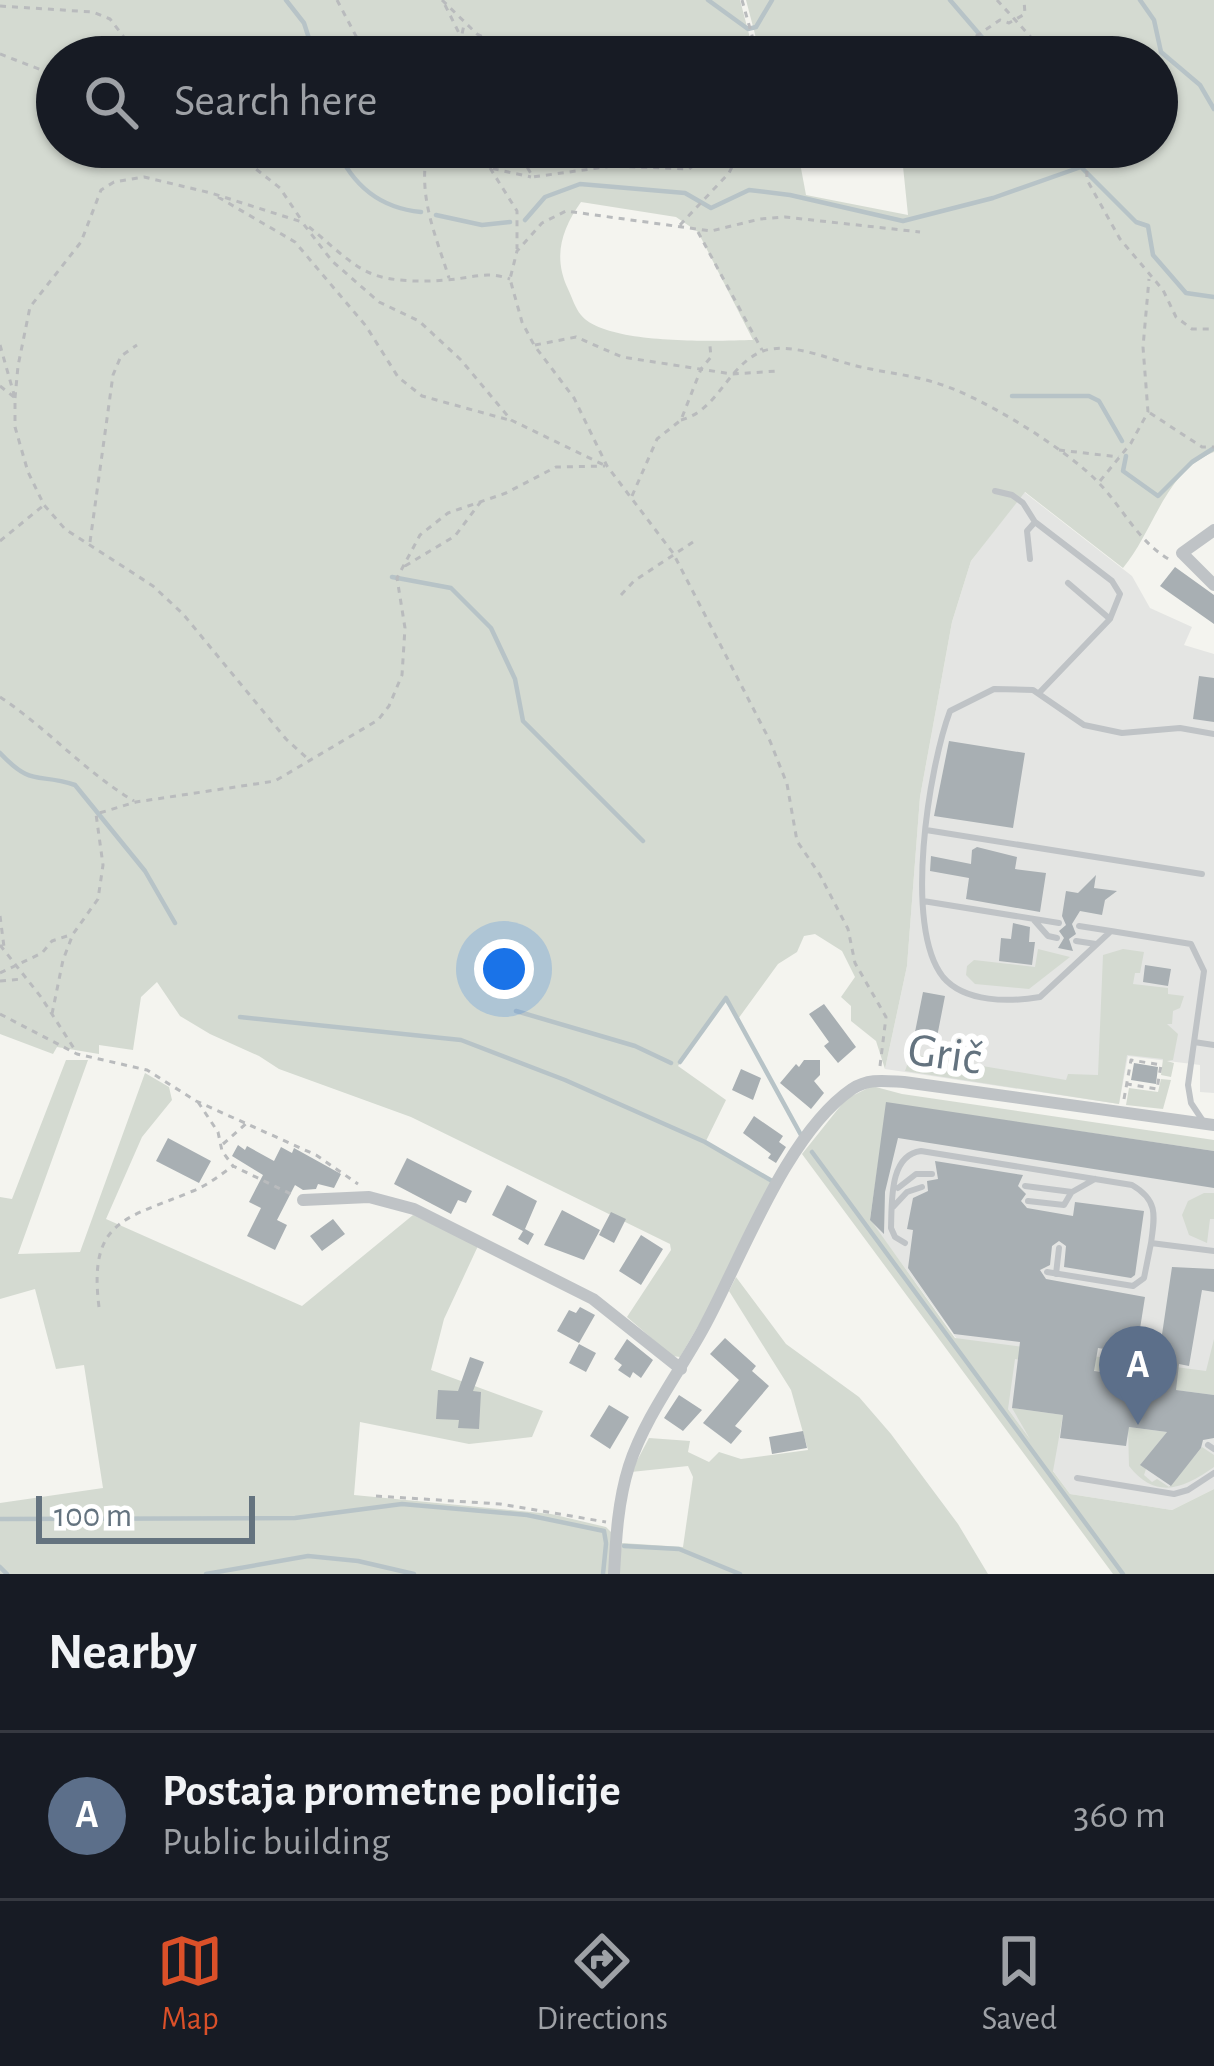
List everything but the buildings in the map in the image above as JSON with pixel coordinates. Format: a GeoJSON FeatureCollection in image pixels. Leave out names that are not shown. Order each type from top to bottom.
{"type":"FeatureCollection","features":[{"type":"Feature","properties":{"kind":"street"},"geometry":{"type":"LineString","coordinates":[[1214,530],[1177,557],[1214,585]]}},
{"type":"Feature","properties":{"kind":"street","name":"Grič"},"geometry":{"type":"LineString","coordinates":[[614,1574],[617,1524],[631,1460],[770,1196],[840,1098],[877,1080],[1210,1125]]}},
{"type":"Feature","properties":{"kind":"street"},"geometry":{"type":"LineString","coordinates":[[303,1200],[370,1197],[414,1208],[593,1298],[681,1369]]}},
{"type":"Feature","properties":{"kind":"lane"},"geometry":{"type":"LineString","coordinates":[[994,491],[1023,503],[1035,522],[1112,581],[1120,593],[1110,619],[1039,693]]}},
{"type":"Feature","properties":{"kind":"lane"},"geometry":{"type":"LineString","coordinates":[[1030,559],[1027,531],[1035,522]]}},
{"type":"Feature","properties":{"kind":"lane"},"geometry":{"type":"LineString","coordinates":[[1068,583],[1110,619]]}},
{"type":"Feature","properties":{"kind":"lane"},"geometry":{"type":"LineString","coordinates":[[1111,931],[1040,997],[991,999],[960,990],[943,976],[933,956],[923,901],[937,747],[950,711],[994,688],[1039,693],[1084,725],[1122,734],[1180,728],[1214,734]]}},
{"type":"Feature","properties":{"kind":"lane"},"geometry":{"type":"LineString","coordinates":[[926,830],[1202,874]]}},
{"type":"Feature","properties":{"kind":"lane"},"geometry":{"type":"LineString","coordinates":[[923,901],[1059,923]]}},
{"type":"Feature","properties":{"kind":"lane"},"geometry":{"type":"LineString","coordinates":[[1033,919],[1048,936],[1058,938]]}},
{"type":"Feature","properties":{"kind":"lane"},"geometry":{"type":"LineString","coordinates":[[1079,926],[1191,944],[1204,971],[1189,1096],[1196,1115],[1210,1125]]}},
{"type":"Feature","properties":{"kind":"lane"},"geometry":{"type":"LineString","coordinates":[[1076,941],[1097,944]]}},
{"type":"Feature","properties":{"kind":"lane"},"geometry":{"type":"LineString","coordinates":[[1204,971],[1214,973]]}},
{"type":"Feature","properties":{"kind":"lane"},"geometry":{"type":"LineString","coordinates":[[1194,1042],[1214,1045]]}},
{"type":"Feature","properties":{"kind":"lane"},"geometry":{"type":"LineString","coordinates":[[905,1243],[895,1238],[891,1210],[898,1166],[913,1151],[1132,1185],[1155,1206],[1140,1284],[1051,1273],[1059,1248]]}},
{"type":"Feature","properties":{"kind":"lane"},"geometry":{"type":"LineString","coordinates":[[895,1191],[916,1174],[932,1174]]}},
{"type":"Feature","properties":{"kind":"lane"},"geometry":{"type":"LineString","coordinates":[[1063,1217],[1072,1192],[1096,1179]]}},
{"type":"Feature","properties":{"kind":"lane"},"geometry":{"type":"LineString","coordinates":[[1025,1186],[1072,1192]]}},
{"type":"Feature","properties":{"kind":"lane"},"geometry":{"type":"LineString","coordinates":[[891,1210],[907,1192],[922,1187]]}},
{"type":"Feature","properties":{"kind":"lane"},"geometry":{"type":"LineString","coordinates":[[1028,1201],[1064,1205]]}},
{"type":"Feature","properties":{"kind":"lane"},"geometry":{"type":"LineString","coordinates":[[1150,1243],[1214,1251]]}},
{"type":"Feature","properties":{"kind":"lane"},"geometry":{"type":"LineString","coordinates":[[1077,1478],[1174,1494],[1214,1473]]}},
{"type":"Feature","properties":{"kind":"path"},"geometry":{"type":"LineString","coordinates":[[50,0],[56,8]]}},
{"type":"Feature","properties":{"kind":"path"},"geometry":{"type":"LineString","coordinates":[[337,0],[356,36]]}},
{"type":"Feature","properties":{"kind":"path"},"geometry":{"type":"LineString","coordinates":[[462,36],[442,0],[464,25],[482,36]]}},
{"type":"Feature","properties":{"kind":"path"},"geometry":{"type":"LineString","coordinates":[[742,0],[752,36]]}},
{"type":"Feature","properties":{"kind":"path"},"geometry":{"type":"LineString","coordinates":[[997,0],[1030,36]]}},
{"type":"Feature","properties":{"kind":"path"},"geometry":{"type":"LineString","coordinates":[[976,36],[1000,20],[1009,23],[1025,14],[1024,0]]}},
{"type":"Feature","properties":{"kind":"path"},"geometry":{"type":"LineString","coordinates":[[0,6],[93,12],[110,19],[123,36]]}},
{"type":"Feature","properties":{"kind":"path"},"geometry":{"type":"LineString","coordinates":[[462,36],[464,25]]}},
{"type":"Feature","properties":{"kind":"path"},"geometry":{"type":"LineString","coordinates":[[0,54],[36,68]]}},
{"type":"Feature","properties":{"kind":"path"},"geometry":{"type":"LineString","coordinates":[[258,168],[280,188],[332,261],[380,302],[419,321],[461,360],[511,420]]}},
{"type":"Feature","properties":{"kind":"path"},"geometry":{"type":"LineString","coordinates":[[424,168],[425,204],[450,280]]}},
{"type":"Feature","properties":{"kind":"path"},"geometry":{"type":"LineString","coordinates":[[490,168],[533,177],[598,168]]}},
{"type":"Feature","properties":{"kind":"path"},"geometry":{"type":"LineString","coordinates":[[490,168],[512,196],[517,211],[517,250],[510,279],[522,322],[574,398],[607,466],[673,553],[770,741],[787,784],[797,842],[848,929],[855,963],[886,1017],[877,1080]]}},
{"type":"Feature","properties":{"kind":"path"},"geometry":{"type":"LineString","coordinates":[[528,168],[533,177]]}},
{"type":"Feature","properties":{"kind":"path"},"geometry":{"type":"LineString","coordinates":[[679,226],[732,168]]}},
{"type":"Feature","properties":{"kind":"path"},"geometry":{"type":"LineString","coordinates":[[1087,168],[1087,180],[1108,220],[1176,317],[1192,328],[1214,329]]}},
{"type":"Feature","properties":{"kind":"path"},"geometry":{"type":"LineString","coordinates":[[309,760],[286,739],[184,614],[153,586],[65,529],[44,505],[15,427],[20,348],[30,307],[81,242],[101,190],[114,182],[144,177],[302,222],[370,273],[412,280],[450,280],[471,274],[510,279]]}},
{"type":"Feature","properties":{"kind":"path"},"geometry":{"type":"LineString","coordinates":[[211,193],[295,242],[366,326],[398,377],[422,395],[511,420],[607,466]]}},
{"type":"Feature","properties":{"kind":"path"},"geometry":{"type":"LineString","coordinates":[[517,250],[542,223],[566,211],[711,231],[785,217],[920,232]]}},
{"type":"Feature","properties":{"kind":"path"},"geometry":{"type":"LineString","coordinates":[[696,229],[730,284],[762,352]]}},
{"type":"Feature","properties":{"kind":"path"},"geometry":{"type":"LineString","coordinates":[[1099,483],[1148,412],[1143,347],[1150,275]]}},
{"type":"Feature","properties":{"kind":"path"},"geometry":{"type":"LineString","coordinates":[[534,345],[576,337],[622,357],[732,374],[778,371]]}},
{"type":"Feature","properties":{"kind":"path"},"geometry":{"type":"LineString","coordinates":[[0,345],[15,398]]}},
{"type":"Feature","properties":{"kind":"path"},"geometry":{"type":"LineString","coordinates":[[90,544],[112,375],[121,356],[136,345]]}},
{"type":"Feature","properties":{"kind":"path"},"geometry":{"type":"LineString","coordinates":[[681,420],[711,356],[710,346]]}},
{"type":"Feature","properties":{"kind":"path"},"geometry":{"type":"LineString","coordinates":[[631,498],[657,439],[681,420],[700,415],[732,374],[762,352],[810,353],[933,382],[980,399],[1099,483],[1149,548],[1177,557]]}},
{"type":"Feature","properties":{"kind":"path"},"geometry":{"type":"LineString","coordinates":[[0,386],[15,398]]}},
{"type":"Feature","properties":{"kind":"path"},"geometry":{"type":"LineString","coordinates":[[1148,412],[1206,449],[1214,447]]}},
{"type":"Feature","properties":{"kind":"path"},"geometry":{"type":"LineString","coordinates":[[1057,450],[1119,457]]}},
{"type":"Feature","properties":{"kind":"path"},"geometry":{"type":"LineString","coordinates":[[52,1014],[73,934],[98,899],[103,865],[96,814],[136,802],[275,781],[378,720],[398,689],[405,628],[397,575],[420,535],[433,523],[556,467],[607,466]]}},
{"type":"Feature","properties":{"kind":"path"},"geometry":{"type":"LineString","coordinates":[[404,567],[455,536],[482,500]]}},
{"type":"Feature","properties":{"kind":"path"},"geometry":{"type":"LineString","coordinates":[[0,541],[44,505]]}},
{"type":"Feature","properties":{"kind":"path"},"geometry":{"type":"LineString","coordinates":[[622,595],[693,542]]}},
{"type":"Feature","properties":{"kind":"path"},"geometry":{"type":"LineString","coordinates":[[0,697],[136,802]]}},
{"type":"Feature","properties":{"kind":"path"},"geometry":{"type":"LineString","coordinates":[[0,916],[2,947],[77,1054]]}},
{"type":"Feature","properties":{"kind":"path"},"geometry":{"type":"LineString","coordinates":[[0,973],[42,953],[52,941],[73,934]]}},
{"type":"Feature","properties":{"kind":"path"},"geometry":{"type":"LineString","coordinates":[[0,980],[25,979]]}},
{"type":"Feature","properties":{"kind":"path"},"geometry":{"type":"LineString","coordinates":[[0,1014],[77,1054],[131,1064],[196,1101],[338,1167],[370,1197]]}},
{"type":"Feature","properties":{"kind":"path"},"geometry":{"type":"LineString","coordinates":[[1131,1060],[1161,1065],[1160,1077],[1157,1089],[1127,1084],[1131,1060]]}},
{"type":"Feature","properties":{"kind":"path"},"geometry":{"type":"LineString","coordinates":[[196,1101],[218,1132],[233,1166],[303,1200]]}},
{"type":"Feature","properties":{"kind":"path"},"geometry":{"type":"LineString","coordinates":[[222,1145],[248,1122]]}},
{"type":"Feature","properties":{"kind":"path"},"geometry":{"type":"LineString","coordinates":[[100,1307],[98,1264],[110,1233],[149,1205],[200,1189],[233,1166]]}},
{"type":"Feature","properties":{"kind":"path"},"geometry":{"type":"LineString","coordinates":[[376,1496],[500,1504],[617,1524]]}},
{"type":"Feature","properties":{"kind":"shaded area"},"geometry":{"type":"Polygon","coordinates":[[[0,0],[740,0],[749,36],[36,36],[36,168],[801,168],[806,195],[908,215],[903,168],[1178,168],[1178,36],[755,36],[746,0],[1214,0],[1214,452],[1197,461],[1172,487],[1123,568],[1025,492],[971,561],[952,622],[920,797],[907,966],[885,1069],[876,1041],[851,1021],[851,1006],[841,997],[855,977],[842,951],[815,934],[804,936],[797,952],[778,964],[738,1019],[725,1002],[678,1066],[726,1100],[705,1143],[773,1184],[680,1357],[672,1356],[627,1317],[671,1250],[670,1244],[411,1117],[279,1069],[210,1034],[180,1016],[157,982],[141,997],[133,1050],[99,1045],[99,1054],[57,1047],[53,1054],[0,1034],[0,0]],[[581,202],[568,223],[560,255],[563,278],[579,312],[594,325],[636,336],[753,340],[698,232],[676,217],[581,202]]]}},
{"type":"Feature","properties":{"kind":"shaded area"},"geometry":{"type":"Polygon","coordinates":[[[1024,492],[1132,576],[1150,608],[1192,627],[1184,645],[1214,654],[1214,1093],[1200,1092],[1200,1065],[1128,1056],[1119,1104],[885,1069],[907,966],[920,797],[952,622],[971,561],[1024,492]]]}},
{"type":"Feature","properties":{"kind":"shaded area"},"geometry":{"type":"Polygon","coordinates":[[[1038,949],[1070,957],[1029,989],[975,984],[966,975],[974,960],[1035,967],[1038,949]]]}},
{"type":"Feature","properties":{"kind":"shaded area"},"geometry":{"type":"Polygon","coordinates":[[[1123,949],[1144,952],[1133,984],[1168,988],[1168,994],[1184,996],[1180,1008],[1173,1011],[1172,1024],[1167,1024],[1178,1034],[1173,1060],[1167,1061],[1174,1063],[1171,1077],[1161,1075],[1163,1059],[1127,1055],[1119,1104],[905,1071],[911,1054],[1066,1080],[1068,1074],[1098,1075],[1103,955],[1123,949]]]}},
{"type":"Feature","properties":{"kind":"shaded area"},"geometry":{"type":"Polygon","coordinates":[[[66,1060],[88,1060],[18,1254],[80,1252],[145,1073],[169,1087],[172,1100],[142,1137],[106,1219],[302,1306],[413,1215],[478,1246],[444,1319],[431,1370],[543,1411],[532,1437],[469,1444],[360,1422],[354,1495],[551,1514],[606,1527],[612,1533],[610,1574],[0,1574],[0,1503],[103,1488],[84,1365],[56,1369],[35,1289],[0,1299],[0,1197],[12,1199],[66,1060]]]}},
{"type":"Feature","properties":{"kind":"shaded area"},"geometry":{"type":"Polygon","coordinates":[[[1161,1079],[1171,1080],[1163,1109],[1126,1105],[1129,1088],[1158,1092],[1161,1079]]]}},
{"type":"Feature","properties":{"kind":"shaded area"},"geometry":{"type":"Polygon","coordinates":[[[872,1086],[1214,1140],[1214,1151],[887,1103],[870,1219],[955,1338],[1206,1371],[1214,1339],[1214,1395],[1176,1390],[1176,1382],[1015,1359],[1008,1409],[1030,1439],[1012,1408],[1063,1415],[1053,1471],[1070,1494],[1172,1510],[1214,1489],[1214,1574],[1113,1574],[802,1154],[846,1099],[872,1086]]]}},
{"type":"Feature","properties":{"kind":"shaded area"},"geometry":{"type":"Polygon","coordinates":[[[886,1102],[1214,1151],[1214,1489],[1172,1510],[1070,1494],[870,1220],[886,1102]]]}},
{"type":"Feature","properties":{"kind":"shaded area"},"geometry":{"type":"Polygon","coordinates":[[[1214,1193],[1214,1219],[1210,1219],[1207,1243],[1189,1235],[1182,1215],[1188,1201],[1214,1193]]]}},
{"type":"Feature","properties":{"kind":"shaded area"},"geometry":{"type":"Polygon","coordinates":[[[736,1277],[786,1344],[859,1397],[891,1434],[958,1524],[988,1574],[618,1574],[622,1543],[683,1547],[693,1477],[688,1466],[631,1472],[649,1438],[690,1441],[688,1452],[709,1462],[719,1452],[741,1459],[808,1450],[791,1390],[729,1291],[736,1277]]]}},
{"type":"Feature","properties":{"kind":"shaded area"},"geometry":{"type":"Polygon","coordinates":[[[1128,1427],[1167,1432],[1141,1464],[1152,1482],[1157,1479],[1169,1487],[1202,1447],[1214,1455],[1214,1467],[1170,1488],[1149,1484],[1129,1466],[1128,1427]]]}},
{"type":"Feature","properties":{"kind":"waterway"},"geometry":{"type":"LineString","coordinates":[[286,0],[308,36]]}},
{"type":"Feature","properties":{"kind":"waterway"},"geometry":{"type":"LineString","coordinates":[[708,0],[748,29],[756,27],[772,0]]}},
{"type":"Feature","properties":{"kind":"waterway"},"geometry":{"type":"LineString","coordinates":[[950,0],[981,36]]}},
{"type":"Feature","properties":{"kind":"waterway"},"geometry":{"type":"LineString","coordinates":[[1140,0],[1154,20],[1158,36]]}},
{"type":"Feature","properties":{"kind":"waterway"},"geometry":{"type":"LineString","coordinates":[[1178,66],[1200,85],[1214,109]]}},
{"type":"Feature","properties":{"kind":"waterway"},"geometry":{"type":"LineString","coordinates":[[347,168],[380,200],[421,212]]}},
{"type":"Feature","properties":{"kind":"waterway"},"geometry":{"type":"LineString","coordinates":[[525,220],[545,197],[580,184],[685,193],[711,208],[749,190],[903,221],[993,198],[1078,168]]}},
{"type":"Feature","properties":{"kind":"waterway"},"geometry":{"type":"LineString","coordinates":[[1082,168],[1136,222],[1148,226],[1153,255],[1186,293],[1214,297]]}},
{"type":"Feature","properties":{"kind":"waterway"},"geometry":{"type":"LineString","coordinates":[[436,215],[482,225],[510,222]]}},
{"type":"Feature","properties":{"kind":"waterway"},"geometry":{"type":"LineString","coordinates":[[1012,396],[1089,396],[1099,401],[1122,441]]}},
{"type":"Feature","properties":{"kind":"waterway"},"geometry":{"type":"LineString","coordinates":[[1126,456],[1123,471],[1158,496],[1192,462],[1214,448]]}},
{"type":"Feature","properties":{"kind":"waterway"},"geometry":{"type":"LineString","coordinates":[[392,577],[451,588],[491,628],[515,679],[523,721],[643,841]]}},
{"type":"Feature","properties":{"kind":"waterway"},"geometry":{"type":"LineString","coordinates":[[0,753],[28,775],[75,785],[145,871],[175,923]]}},
{"type":"Feature","properties":{"kind":"waterway"},"geometry":{"type":"LineString","coordinates":[[680,1062],[726,998],[801,1135]]}},
{"type":"Feature","properties":{"kind":"waterway"},"geometry":{"type":"LineString","coordinates":[[516,1011],[635,1046],[671,1063]]}},
{"type":"Feature","properties":{"kind":"waterway"},"geometry":{"type":"LineString","coordinates":[[240,1017],[461,1040],[705,1142],[772,1181]]}},
{"type":"Feature","properties":{"kind":"waterway"},"geometry":{"type":"LineString","coordinates":[[812,1152],[1123,1574]]}},
{"type":"Feature","properties":{"kind":"waterway"},"geometry":{"type":"LineString","coordinates":[[0,1519],[295,1518],[402,1504],[527,1515],[604,1531],[606,1543]]}},
{"type":"Feature","properties":{"kind":"waterway"},"geometry":{"type":"LineString","coordinates":[[603,1574],[606,1544]]}},
{"type":"Feature","properties":{"kind":"waterway"},"geometry":{"type":"LineString","coordinates":[[624,1546],[679,1549],[740,1574]]}},
{"type":"Feature","properties":{"kind":"waterway"},"geometry":{"type":"LineString","coordinates":[[206,1574],[308,1556],[414,1574]]}},
{"type":"Feature","properties":{"kind":"waterway"},"geometry":{"type":"LineString","coordinates":[[0,1567],[7,1574]]}},
{"type":"Feature","properties":{"kind":"place","name":"Postaja prometne policije"},"geometry":{"type":"Point","coordinates":[1138,1425]}}]}
